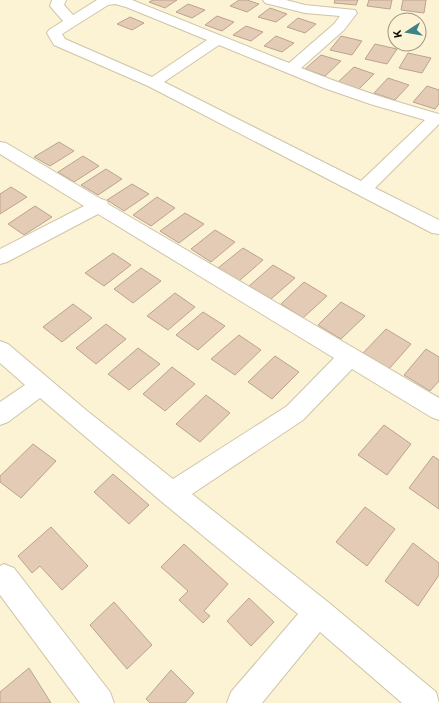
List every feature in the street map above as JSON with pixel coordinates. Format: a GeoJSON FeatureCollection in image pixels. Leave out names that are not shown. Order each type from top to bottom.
{"type":"FeatureCollection","features":[{"type":"Feature","properties":{"kind":"street"},"geometry":{"type":"LineString","coordinates":[[60,0],[57,6],[71,21]]}},
{"type":"Feature","properties":{"kind":"street"},"geometry":{"type":"LineString","coordinates":[[438,118],[376,101],[329,85],[131,4],[116,0],[106,1],[71,21],[54,33],[59,42],[153,82],[439,228]]}},
{"type":"Feature","properties":{"kind":"street"},"geometry":{"type":"LineString","coordinates":[[270,0],[305,9],[350,13],[340,27],[291,69]]}},
{"type":"Feature","properties":{"kind":"street"},"geometry":{"type":"LineString","coordinates":[[153,82],[218,39]]}},
{"type":"Feature","properties":{"kind":"street"},"geometry":{"type":"LineString","coordinates":[[363,190],[438,118]]}},
{"type":"Feature","properties":{"kind":"street"},"geometry":{"type":"LineString","coordinates":[[0,147],[439,410]]}},
{"type":"Feature","properties":{"kind":"street"},"geometry":{"type":"LineString","coordinates":[[0,257],[100,206]]}},
{"type":"Feature","properties":{"kind":"street"},"geometry":{"type":"LineString","coordinates":[[0,350],[40,386],[318,612],[425,703]]}},
{"type":"Feature","properties":{"kind":"street"},"geometry":{"type":"LineString","coordinates":[[171,494],[295,413],[349,357]]}},
{"type":"Feature","properties":{"kind":"street"},"geometry":{"type":"LineString","coordinates":[[0,415],[40,386]]}},
{"type":"Feature","properties":{"kind":"street"},"geometry":{"type":"LineString","coordinates":[[4,578],[99,703]]}},
{"type":"Feature","properties":{"kind":"street"},"geometry":{"type":"LineString","coordinates":[[242,703],[318,612]]}},
{"type":"Feature","properties":{"kind":"building"},"geometry":{"type":"Polygon","coordinates":[[[153,0],[177,0],[165,8],[149,2],[153,0]]]}},
{"type":"Feature","properties":{"kind":"building"},"geometry":{"type":"Polygon","coordinates":[[[239,0],[247,0],[259,4],[247,12],[230,6],[239,0]]]}},
{"type":"Feature","properties":{"kind":"building"},"geometry":{"type":"Polygon","coordinates":[[[335,0],[358,0],[356,5],[334,3],[335,0]]]}},
{"type":"Feature","properties":{"kind":"building"},"geometry":{"type":"Polygon","coordinates":[[[369,0],[392,0],[390,9],[367,6],[369,0]]]}},
{"type":"Feature","properties":{"kind":"building"},"geometry":{"type":"Polygon","coordinates":[[[403,0],[426,0],[424,12],[401,10],[403,0]]]}},
{"type":"Feature","properties":{"kind":"building"},"geometry":{"type":"Polygon","coordinates":[[[188,4],[205,10],[192,18],[176,12],[188,4]]]}},
{"type":"Feature","properties":{"kind":"building"},"geometry":{"type":"Polygon","coordinates":[[[270,8],[287,14],[276,22],[258,17],[270,8]]]}},
{"type":"Feature","properties":{"kind":"building"},"geometry":{"type":"Polygon","coordinates":[[[217,16],[234,22],[222,31],[205,25],[217,16]]]}},
{"type":"Feature","properties":{"kind":"building"},"geometry":{"type":"Polygon","coordinates":[[[130,17],[144,23],[132,30],[117,24],[130,17]]]}},
{"type":"Feature","properties":{"kind":"building"},"geometry":{"type":"Polygon","coordinates":[[[298,18],[316,24],[305,33],[287,27],[298,18]]]}},
{"type":"Feature","properties":{"kind":"building"},"geometry":{"type":"Polygon","coordinates":[[[246,26],[263,32],[251,41],[233,35],[246,26]]]}},
{"type":"Feature","properties":{"kind":"building"},"geometry":{"type":"Polygon","coordinates":[[[276,36],[294,43],[282,52],[264,46],[276,36]]]}},
{"type":"Feature","properties":{"kind":"building"},"geometry":{"type":"Polygon","coordinates":[[[341,36],[362,41],[352,55],[330,50],[341,36]]]}},
{"type":"Feature","properties":{"kind":"building"},"geometry":{"type":"Polygon","coordinates":[[[375,44],[387,47],[387,52],[395,52],[387,64],[365,59],[375,44]]]}},
{"type":"Feature","properties":{"kind":"building"},"geometry":{"type":"Polygon","coordinates":[[[408,53],[431,58],[422,73],[399,68],[408,53]]]}},
{"type":"Feature","properties":{"kind":"building"},"geometry":{"type":"Polygon","coordinates":[[[321,55],[341,61],[325,76],[305,69],[321,55]]]}},
{"type":"Feature","properties":{"kind":"building"},"geometry":{"type":"Polygon","coordinates":[[[354,67],[374,74],[359,89],[338,82],[354,67]]]}},
{"type":"Feature","properties":{"kind":"building"},"geometry":{"type":"Polygon","coordinates":[[[388,78],[409,85],[395,100],[374,93],[388,78]]]}},
{"type":"Feature","properties":{"kind":"building"},"geometry":{"type":"Polygon","coordinates":[[[427,86],[439,90],[439,104],[435,109],[413,102],[427,86]]]}},
{"type":"Feature","properties":{"kind":"building"},"geometry":{"type":"Polygon","coordinates":[[[59,142],[74,151],[50,166],[34,157],[59,142]]]}},
{"type":"Feature","properties":{"kind":"building"},"geometry":{"type":"Polygon","coordinates":[[[83,156],[99,166],[74,182],[58,172],[83,156]]]}},
{"type":"Feature","properties":{"kind":"building"},"geometry":{"type":"Polygon","coordinates":[[[106,169],[122,179],[98,195],[81,185],[106,169]]]}},
{"type":"Feature","properties":{"kind":"building"},"geometry":{"type":"Polygon","coordinates":[[[132,184],[149,194],[124,211],[107,200],[132,184]]]}},
{"type":"Feature","properties":{"kind":"building"},"geometry":{"type":"Polygon","coordinates":[[[11,187],[27,197],[0,214],[0,194],[11,187]]]}},
{"type":"Feature","properties":{"kind":"building"},"geometry":{"type":"Polygon","coordinates":[[[157,197],[175,208],[151,226],[133,215],[157,197]]]}},
{"type":"Feature","properties":{"kind":"building"},"geometry":{"type":"Polygon","coordinates":[[[35,206],[52,217],[24,235],[8,224],[35,206]]]}},
{"type":"Feature","properties":{"kind":"building"},"geometry":{"type":"Polygon","coordinates":[[[185,213],[204,224],[179,243],[160,231],[185,213]]]}},
{"type":"Feature","properties":{"kind":"building"},"geometry":{"type":"Polygon","coordinates":[[[215,230],[235,242],[211,262],[191,249],[215,230]]]}},
{"type":"Feature","properties":{"kind":"building"},"geometry":{"type":"Polygon","coordinates":[[[243,248],[263,260],[239,281],[218,268],[243,248]]]}},
{"type":"Feature","properties":{"kind":"building"},"geometry":{"type":"Polygon","coordinates":[[[113,253],[131,265],[104,286],[85,273],[113,253]]]}},
{"type":"Feature","properties":{"kind":"building"},"geometry":{"type":"Polygon","coordinates":[[[273,265],[295,278],[271,299],[249,286],[273,265]]]}},
{"type":"Feature","properties":{"kind":"building"},"geometry":{"type":"Polygon","coordinates":[[[141,268],[161,281],[133,303],[114,289],[141,268]]]}},
{"type":"Feature","properties":{"kind":"building"},"geometry":{"type":"Polygon","coordinates":[[[304,282],[327,296],[303,318],[281,304],[304,282]]]}},
{"type":"Feature","properties":{"kind":"building"},"geometry":{"type":"Polygon","coordinates":[[[175,293],[195,307],[168,330],[147,316],[175,293]]]}},
{"type":"Feature","properties":{"kind":"building"},"geometry":{"type":"Polygon","coordinates":[[[341,302],[365,316],[341,339],[318,325],[341,302]]]}},
{"type":"Feature","properties":{"kind":"building"},"geometry":{"type":"Polygon","coordinates":[[[73,304],[92,318],[62,342],[43,327],[73,304]]]}},
{"type":"Feature","properties":{"kind":"building"},"geometry":{"type":"Polygon","coordinates":[[[203,312],[225,326],[198,350],[176,335],[203,312]]]}},
{"type":"Feature","properties":{"kind":"building"},"geometry":{"type":"Polygon","coordinates":[[[106,324],[126,339],[96,364],[76,348],[106,324]]]}},
{"type":"Feature","properties":{"kind":"building"},"geometry":{"type":"Polygon","coordinates":[[[386,329],[411,344],[389,369],[363,353],[386,329]]]}},
{"type":"Feature","properties":{"kind":"building"},"geometry":{"type":"Polygon","coordinates":[[[239,335],[261,350],[235,375],[211,359],[239,335]]]}},
{"type":"Feature","properties":{"kind":"building"},"geometry":{"type":"Polygon","coordinates":[[[138,348],[160,364],[129,390],[108,374],[138,348]]]}},
{"type":"Feature","properties":{"kind":"building"},"geometry":{"type":"Polygon","coordinates":[[[426,349],[439,357],[439,381],[430,391],[404,375],[426,349]]]}},
{"type":"Feature","properties":{"kind":"building"},"geometry":{"type":"Polygon","coordinates":[[[275,356],[299,372],[272,399],[248,382],[275,356]]]}},
{"type":"Feature","properties":{"kind":"building"},"geometry":{"type":"Polygon","coordinates":[[[172,367],[195,384],[165,411],[143,394],[172,367]]]}},
{"type":"Feature","properties":{"kind":"building"},"geometry":{"type":"Polygon","coordinates":[[[206,395],[230,413],[200,442],[176,424],[206,395]]]}},
{"type":"Feature","properties":{"kind":"building"},"geometry":{"type":"Polygon","coordinates":[[[384,425],[411,444],[387,475],[358,455],[384,425]]]}},
{"type":"Feature","properties":{"kind":"building"},"geometry":{"type":"Polygon","coordinates":[[[33,444],[56,461],[21,498],[0,482],[0,476],[33,444]]]}},
{"type":"Feature","properties":{"kind":"building"},"geometry":{"type":"Polygon","coordinates":[[[433,456],[439,460],[439,509],[409,488],[433,456]]]}},
{"type":"Feature","properties":{"kind":"building"},"geometry":{"type":"Polygon","coordinates":[[[113,474],[149,505],[129,524],[94,492],[113,474]]]}},
{"type":"Feature","properties":{"kind":"building"},"geometry":{"type":"Polygon","coordinates":[[[365,507],[395,529],[367,566],[336,542],[365,507]]]}},
{"type":"Feature","properties":{"kind":"building"},"geometry":{"type":"Polygon","coordinates":[[[51,527],[88,566],[62,590],[40,566],[32,573],[18,556],[51,527]]]}},
{"type":"Feature","properties":{"kind":"building"},"geometry":{"type":"Polygon","coordinates":[[[413,543],[439,563],[439,575],[418,606],[385,581],[413,543]]]}},
{"type":"Feature","properties":{"kind":"building"},"geometry":{"type":"Polygon","coordinates":[[[184,544],[228,584],[204,611],[210,616],[203,623],[179,600],[188,591],[161,567],[184,544]]]}},
{"type":"Feature","properties":{"kind":"building"},"geometry":{"type":"Polygon","coordinates":[[[249,598],[274,622],[251,646],[227,621],[249,598]]]}},
{"type":"Feature","properties":{"kind":"building"},"geometry":{"type":"Polygon","coordinates":[[[114,602],[152,645],[127,669],[90,625],[114,602]]]}},
{"type":"Feature","properties":{"kind":"building"},"geometry":{"type":"Polygon","coordinates":[[[29,668],[51,703],[0,703],[0,692],[29,668]]]}},
{"type":"Feature","properties":{"kind":"building"},"geometry":{"type":"Polygon","coordinates":[[[171,670],[194,693],[185,703],[150,703],[146,699],[171,670]]]}}]}
